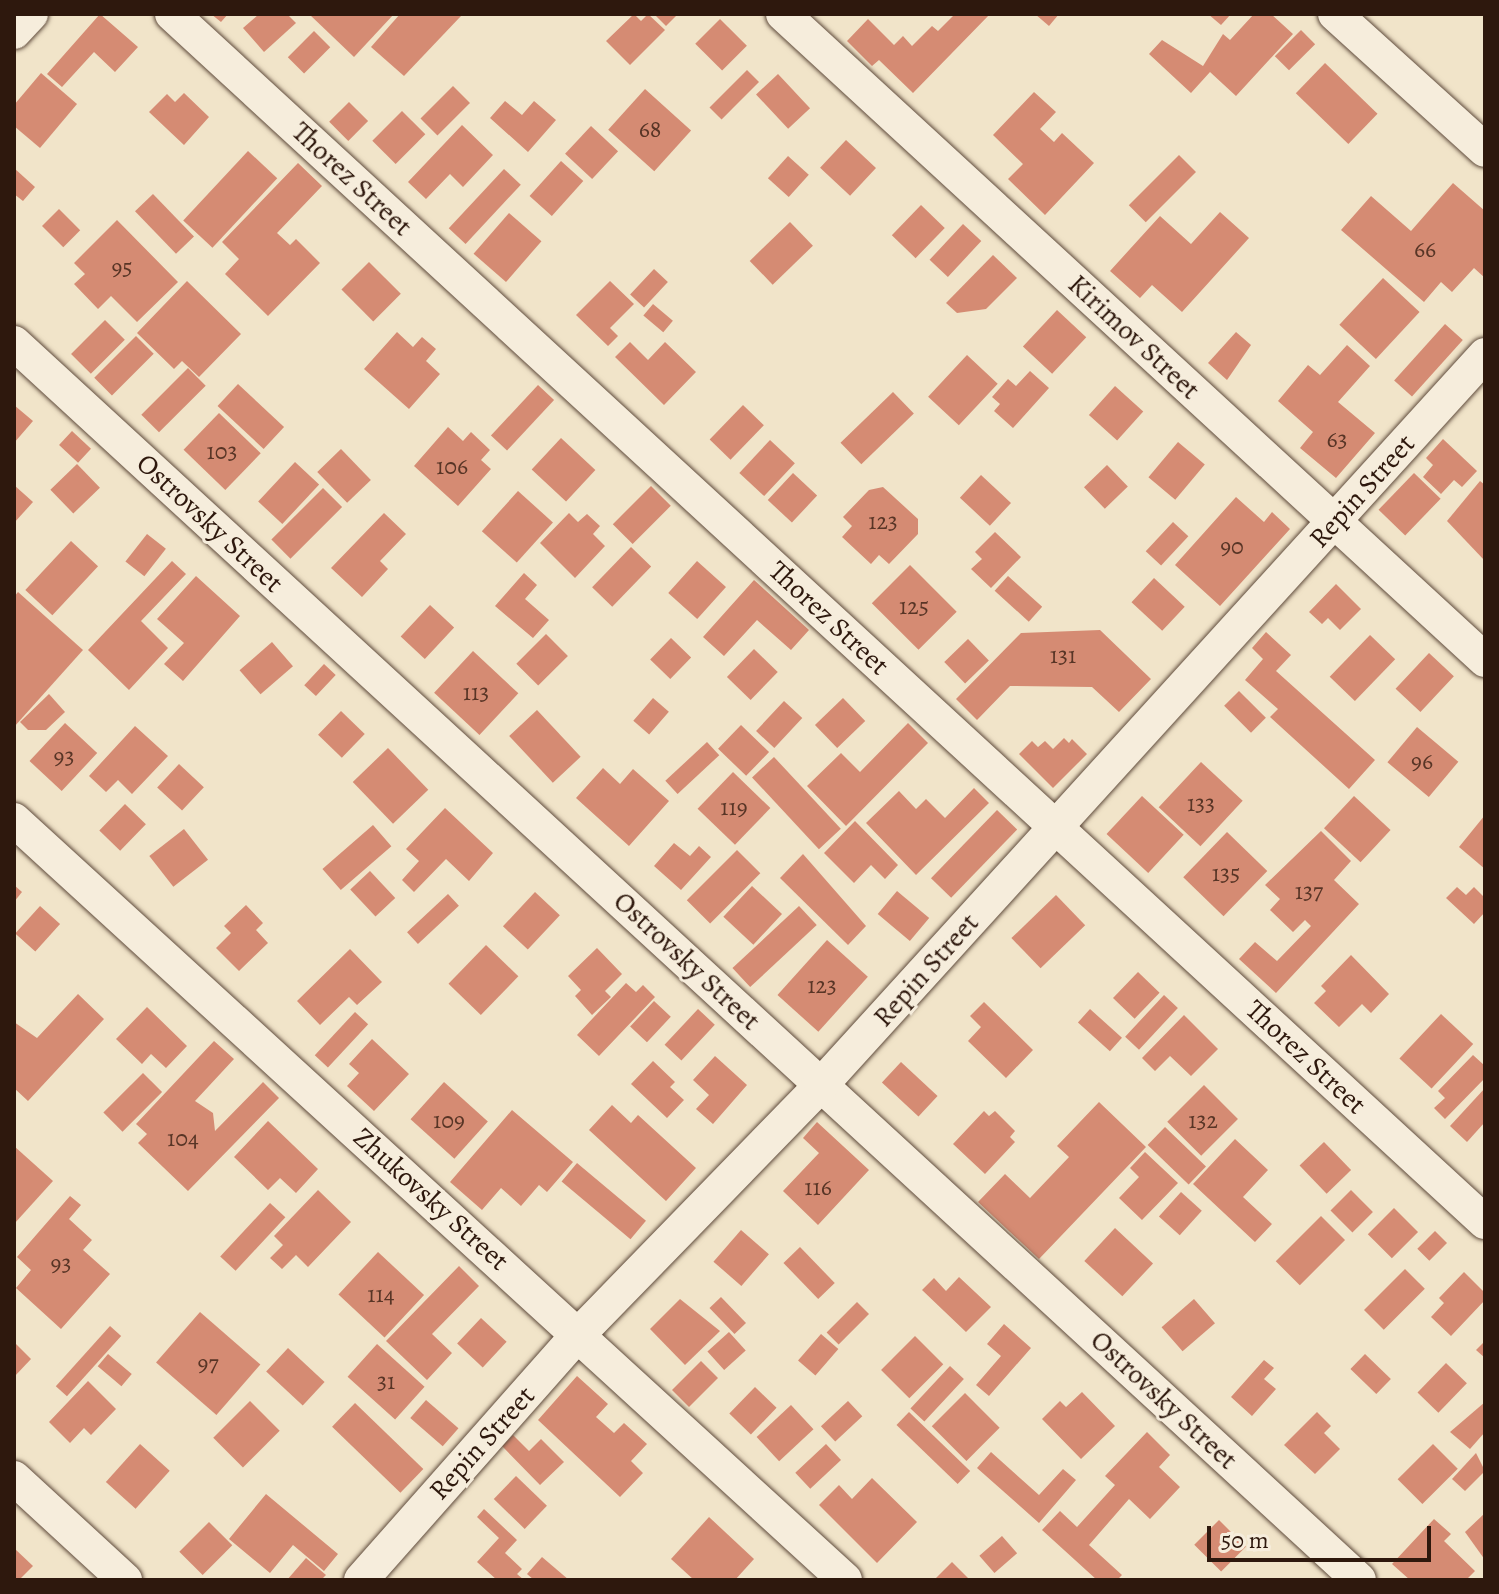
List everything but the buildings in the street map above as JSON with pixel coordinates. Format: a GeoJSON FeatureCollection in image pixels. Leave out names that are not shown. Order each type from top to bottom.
{"type":"FeatureCollection","features":[{"type":"Feature","properties":{"kind":"street"},"geometry":{"type":"LineString","coordinates":[[14,32],[31,14]]}},
{"type":"Feature","properties":{"kind":"street","name":"Thorez Street"},"geometry":{"type":"LineString","coordinates":[[172,14],[1485,1222]]}},
{"type":"Feature","properties":{"kind":"street","name":"Kirimov Street"},"geometry":{"type":"LineString","coordinates":[[783,14],[1485,660]]}},
{"type":"Feature","properties":{"kind":"street"},"geometry":{"type":"LineString","coordinates":[[1335,14],[1485,150]]}},
{"type":"Feature","properties":{"kind":"street","name":"Ostrovsky Street"},"geometry":{"type":"LineString","coordinates":[[14,343],[1359,1580]]}},
{"type":"Feature","properties":{"kind":"street","name":"Repin Street"},"geometry":{"type":"LineString","coordinates":[[361,1580],[579,1334],[821,1085],[1485,355]]}},
{"type":"Feature","properties":{"kind":"street","name":"Zhukovsky Street"},"geometry":{"type":"LineString","coordinates":[[14,820],[845,1580]]}},
{"type":"Feature","properties":{"kind":"street"},"geometry":{"type":"LineString","coordinates":[[14,1478],[125,1580]]}}]}
